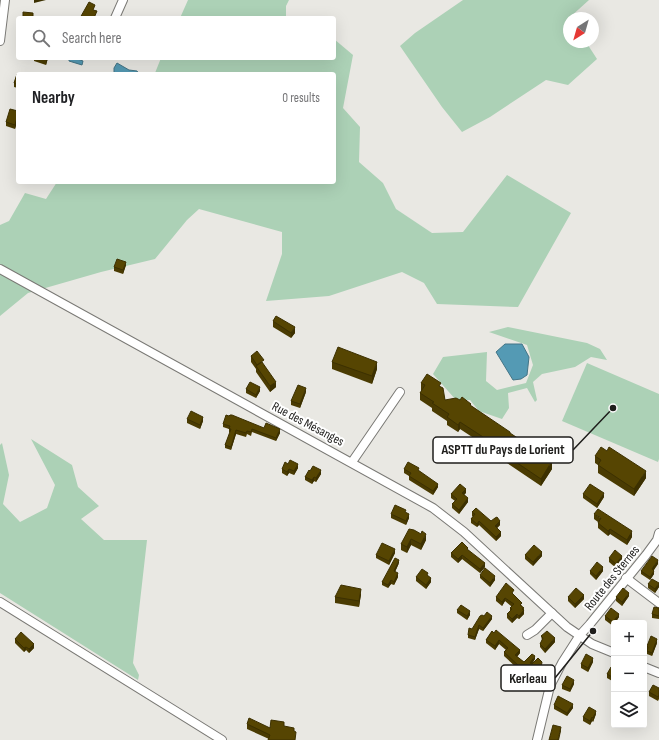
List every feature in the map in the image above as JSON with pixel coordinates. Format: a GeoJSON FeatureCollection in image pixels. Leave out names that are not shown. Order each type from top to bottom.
{"type":"FeatureCollection","features":[{"type":"Feature","properties":{"kind":"street"},"geometry":{"type":"LineString","coordinates":[[0,41],[5,0]]}},
{"type":"Feature","properties":{"kind":"street"},"geometry":{"type":"LineString","coordinates":[[116,16],[123,0]]}},
{"type":"Feature","properties":{"kind":"street","name":"Rue des Mésanges"},"geometry":{"type":"LineString","coordinates":[[0,269],[433,508],[485,550],[567,627],[592,644],[611,652]]}},
{"type":"Feature","properties":{"kind":"street"},"geometry":{"type":"LineString","coordinates":[[352,462],[400,392]]}},
{"type":"Feature","properties":{"kind":"street","name":"Route des Sternes"},"geometry":{"type":"LineString","coordinates":[[537,740],[550,686],[562,662],[580,635],[646,555],[657,540],[659,533]]}},
{"type":"Feature","properties":{"kind":"street"},"geometry":{"type":"LineString","coordinates":[[626,578],[659,603]]}},
{"type":"Feature","properties":{"kind":"street"},"geometry":{"type":"LineString","coordinates":[[0,602],[222,740]]}},
{"type":"Feature","properties":{"kind":"street"},"geometry":{"type":"LineString","coordinates":[[527,635],[535,630],[552,613]]}},
{"type":"Feature","properties":{"kind":"street"},"geometry":{"type":"LineString","coordinates":[[647,668],[659,673]]}},
{"type":"Feature","properties":{"kind":"green space"},"geometry":{"type":"Polygon","coordinates":[[[188,0],[289,0],[286,6],[286,16],[181,16],[188,0]]]}},
{"type":"Feature","properties":{"kind":"green space"},"geometry":{"type":"Polygon","coordinates":[[[463,0],[589,0],[576,12],[563,12],[563,48],[590,48],[597,59],[568,85],[546,80],[490,117],[462,132],[442,107],[400,46],[415,33],[463,0]]]}},
{"type":"Feature","properties":{"kind":"green space"},"geometry":{"type":"Polygon","coordinates":[[[336,41],[353,55],[343,108],[360,127],[359,162],[383,183],[396,209],[432,233],[463,232],[507,175],[571,213],[518,307],[437,304],[424,283],[402,272],[329,296],[266,301],[282,254],[282,232],[199,209],[187,220],[155,259],[101,272],[28,293],[0,316],[0,225],[9,221],[25,193],[46,199],[56,184],[336,184],[336,72],[155,72],[160,60],[336,60],[336,41]]]}},
{"type":"Feature","properties":{"kind":"green space"},"geometry":{"type":"Polygon","coordinates":[[[508,327],[587,343],[600,349],[607,360],[591,357],[575,367],[542,374],[533,382],[537,400],[535,402],[527,388],[508,393],[509,408],[502,419],[479,411],[470,400],[456,400],[433,374],[443,357],[487,352],[486,381],[497,390],[526,383],[533,365],[527,345],[489,332],[508,327]]]}},
{"type":"Feature","properties":{"kind":"green space"},"geometry":{"type":"Polygon","coordinates":[[[587,363],[659,394],[658,462],[562,421],[587,363]]]}},
{"type":"Feature","properties":{"kind":"green space"},"geometry":{"type":"Polygon","coordinates":[[[31,439],[72,465],[78,487],[99,506],[81,519],[104,540],[147,540],[133,663],[139,675],[138,680],[0,593],[0,445],[2,443],[9,475],[3,504],[20,522],[47,508],[55,485],[31,439]]]}},
{"type":"Feature","properties":{"kind":"water"},"geometry":{"type":"Polygon","coordinates":[[[80,60],[83,61],[82,65],[69,61],[80,60]]]}},
{"type":"Feature","properties":{"kind":"water"},"geometry":{"type":"Polygon","coordinates":[[[117,63],[129,70],[138,72],[114,72],[114,68],[117,63]]]}},
{"type":"Feature","properties":{"kind":"water"},"geometry":{"type":"Polygon","coordinates":[[[505,344],[522,344],[529,357],[527,375],[521,379],[513,380],[496,352],[505,344]]]}},
{"type":"Feature","properties":{"kind":"building"},"geometry":{"type":"Polygon","coordinates":[[[89,2],[95,5],[93,10],[97,11],[95,16],[81,16],[89,2]]]}},
{"type":"Feature","properties":{"kind":"building"},"geometry":{"type":"Polygon","coordinates":[[[23,12],[33,13],[33,16],[23,16],[23,12]]]}},
{"type":"Feature","properties":{"kind":"building"},"geometry":{"type":"Polygon","coordinates":[[[10,109],[16,110],[15,125],[6,122],[10,109]]]}},
{"type":"Feature","properties":{"kind":"building"},"geometry":{"type":"Polygon","coordinates":[[[117,259],[126,262],[123,270],[114,267],[117,259]]]}},
{"type":"Feature","properties":{"kind":"building"},"geometry":{"type":"Polygon","coordinates":[[[276,316],[295,327],[291,333],[273,321],[276,316]]]}},
{"type":"Feature","properties":{"kind":"building"},"geometry":{"type":"Polygon","coordinates":[[[338,347],[377,362],[372,376],[332,362],[338,347]]]}},
{"type":"Feature","properties":{"kind":"building"},"geometry":{"type":"Polygon","coordinates":[[[257,351],[264,360],[257,365],[251,356],[257,351]]]}},
{"type":"Feature","properties":{"kind":"building"},"geometry":{"type":"Polygon","coordinates":[[[262,362],[276,382],[270,386],[256,366],[262,362]]]}},
{"type":"Feature","properties":{"kind":"building"},"geometry":{"type":"Polygon","coordinates":[[[427,374],[441,383],[439,386],[443,388],[445,400],[456,398],[460,400],[462,397],[471,404],[470,405],[552,461],[541,479],[498,450],[500,448],[460,422],[458,425],[447,417],[449,414],[420,393],[425,385],[421,383],[427,374]]]}},
{"type":"Feature","properties":{"kind":"building"},"geometry":{"type":"Polygon","coordinates":[[[250,382],[260,387],[256,395],[246,389],[250,382]]]}},
{"type":"Feature","properties":{"kind":"building"},"geometry":{"type":"Polygon","coordinates":[[[298,385],[306,388],[300,404],[291,401],[298,385]]]}},
{"type":"Feature","properties":{"kind":"building"},"geometry":{"type":"Polygon","coordinates":[[[191,411],[203,417],[200,425],[187,419],[191,411]]]}},
{"type":"Feature","properties":{"kind":"building"},"geometry":{"type":"Polygon","coordinates":[[[226,415],[232,415],[264,428],[266,423],[280,429],[276,438],[252,429],[251,432],[247,431],[246,433],[236,430],[231,447],[225,445],[231,429],[229,429],[230,426],[223,424],[226,415]]]}},
{"type":"Feature","properties":{"kind":"building"},"geometry":{"type":"Polygon","coordinates":[[[601,447],[607,451],[609,447],[646,471],[634,489],[598,465],[601,460],[595,456],[601,447]]]}},
{"type":"Feature","properties":{"kind":"building"},"geometry":{"type":"Polygon","coordinates":[[[290,460],[298,464],[294,471],[289,469],[287,472],[282,469],[285,462],[288,464],[290,460]]]}},
{"type":"Feature","properties":{"kind":"building"},"geometry":{"type":"Polygon","coordinates":[[[408,462],[419,468],[418,470],[438,484],[433,491],[409,476],[411,473],[404,469],[408,462]]]}},
{"type":"Feature","properties":{"kind":"building"},"geometry":{"type":"Polygon","coordinates":[[[313,466],[321,470],[316,478],[314,477],[312,480],[305,477],[313,466]]]}},
{"type":"Feature","properties":{"kind":"building"},"geometry":{"type":"Polygon","coordinates":[[[460,484],[466,489],[462,493],[468,498],[459,510],[452,504],[457,499],[451,494],[460,484]]]}},
{"type":"Feature","properties":{"kind":"building"},"geometry":{"type":"Polygon","coordinates":[[[590,484],[604,493],[597,504],[583,494],[590,484]]]}},
{"type":"Feature","properties":{"kind":"building"},"geometry":{"type":"Polygon","coordinates":[[[395,505],[406,510],[405,512],[409,514],[406,521],[391,514],[395,505]]]}},
{"type":"Feature","properties":{"kind":"building"},"geometry":{"type":"Polygon","coordinates":[[[476,508],[491,521],[497,517],[500,521],[495,526],[501,532],[496,537],[479,521],[477,524],[471,519],[475,514],[472,512],[476,508]]]}},
{"type":"Feature","properties":{"kind":"building"},"geometry":{"type":"Polygon","coordinates":[[[598,509],[632,531],[627,540],[610,529],[608,531],[598,523],[601,518],[594,514],[598,509]]]}},
{"type":"Feature","properties":{"kind":"building"},"geometry":{"type":"Polygon","coordinates":[[[409,529],[421,534],[422,531],[426,534],[421,544],[411,539],[407,547],[401,544],[409,529]]]}},
{"type":"Feature","properties":{"kind":"building"},"geometry":{"type":"Polygon","coordinates":[[[462,542],[468,548],[467,549],[485,563],[480,569],[462,555],[458,559],[451,553],[462,542]]]}},
{"type":"Feature","properties":{"kind":"building"},"geometry":{"type":"Polygon","coordinates":[[[382,543],[395,549],[389,561],[376,555],[382,543]]]}},
{"type":"Feature","properties":{"kind":"building"},"geometry":{"type":"Polygon","coordinates":[[[534,545],[542,552],[533,562],[525,555],[534,545]]]}},
{"type":"Feature","properties":{"kind":"building"},"geometry":{"type":"Polygon","coordinates":[[[615,550],[622,556],[616,564],[609,558],[615,550]]]}},
{"type":"Feature","properties":{"kind":"building"},"geometry":{"type":"Polygon","coordinates":[[[652,556],[658,560],[652,569],[654,571],[650,577],[641,571],[652,556]]]}},
{"type":"Feature","properties":{"kind":"building"},"geometry":{"type":"Polygon","coordinates":[[[395,558],[399,560],[394,571],[398,573],[394,582],[391,580],[388,585],[382,582],[395,558]]]}},
{"type":"Feature","properties":{"kind":"building"},"geometry":{"type":"Polygon","coordinates":[[[597,562],[603,567],[596,576],[590,571],[597,562]]]}},
{"type":"Feature","properties":{"kind":"building"},"geometry":{"type":"Polygon","coordinates":[[[485,568],[495,576],[490,583],[480,575],[485,568]]]}},
{"type":"Feature","properties":{"kind":"building"},"geometry":{"type":"Polygon","coordinates":[[[422,569],[428,573],[427,575],[431,578],[426,585],[416,577],[422,569]]]}},
{"type":"Feature","properties":{"kind":"building"},"geometry":{"type":"Polygon","coordinates":[[[652,579],[659,583],[655,589],[648,584],[652,579]]]}},
{"type":"Feature","properties":{"kind":"building"},"geometry":{"type":"Polygon","coordinates":[[[506,583],[514,590],[512,593],[522,603],[520,605],[524,608],[519,616],[517,614],[512,619],[507,614],[512,609],[510,608],[514,604],[505,598],[502,602],[496,597],[506,583]]]}},
{"type":"Feature","properties":{"kind":"building"},"geometry":{"type":"Polygon","coordinates":[[[341,585],[361,589],[359,601],[335,597],[341,585]]]}},
{"type":"Feature","properties":{"kind":"building"},"geometry":{"type":"Polygon","coordinates":[[[576,588],[584,595],[575,604],[568,597],[576,588]]]}},
{"type":"Feature","properties":{"kind":"building"},"geometry":{"type":"Polygon","coordinates":[[[623,588],[629,593],[622,602],[616,597],[623,588]]]}},
{"type":"Feature","properties":{"kind":"building"},"geometry":{"type":"Polygon","coordinates":[[[461,605],[470,611],[467,616],[457,610],[461,605]]]}},
{"type":"Feature","properties":{"kind":"building"},"geometry":{"type":"Polygon","coordinates":[[[654,607],[659,608],[659,616],[652,614],[654,607]]]}},
{"type":"Feature","properties":{"kind":"building"},"geometry":{"type":"Polygon","coordinates":[[[611,608],[619,614],[614,620],[611,620],[605,616],[611,608]]]}},
{"type":"Feature","properties":{"kind":"building"},"geometry":{"type":"Polygon","coordinates":[[[487,612],[492,616],[483,628],[479,625],[475,637],[468,635],[469,628],[472,629],[480,616],[484,616],[487,612]]]}},
{"type":"Feature","properties":{"kind":"building"},"geometry":{"type":"Polygon","coordinates":[[[496,630],[520,650],[515,655],[524,662],[532,654],[535,656],[530,663],[532,664],[538,658],[542,662],[541,668],[543,670],[537,677],[527,667],[524,671],[519,668],[520,667],[504,652],[508,648],[499,640],[495,646],[486,640],[492,631],[494,633],[496,630]]]}},
{"type":"Feature","properties":{"kind":"building"},"geometry":{"type":"Polygon","coordinates":[[[547,631],[555,638],[545,649],[540,644],[543,638],[541,636],[547,631]]]}},
{"type":"Feature","properties":{"kind":"building"},"geometry":{"type":"Polygon","coordinates":[[[21,632],[34,644],[29,649],[26,647],[24,648],[15,639],[21,632]]]}},
{"type":"Feature","properties":{"kind":"building"},"geometry":{"type":"Polygon","coordinates":[[[651,636],[657,639],[652,653],[647,651],[647,646],[651,636]]]}},
{"type":"Feature","properties":{"kind":"building"},"geometry":{"type":"Polygon","coordinates":[[[586,654],[593,658],[588,668],[581,664],[586,654]]]}},
{"type":"Feature","properties":{"kind":"building"},"geometry":{"type":"Polygon","coordinates":[[[611,667],[611,676],[607,674],[611,667]]]}},
{"type":"Feature","properties":{"kind":"building"},"geometry":{"type":"Polygon","coordinates":[[[567,676],[574,680],[570,689],[562,685],[567,676]]]}},
{"type":"Feature","properties":{"kind":"building"},"geometry":{"type":"Polygon","coordinates":[[[653,685],[659,688],[658,697],[649,692],[653,685]]]}},
{"type":"Feature","properties":{"kind":"building"},"geometry":{"type":"Polygon","coordinates":[[[558,696],[573,704],[567,713],[554,705],[558,696]]]}},
{"type":"Feature","properties":{"kind":"building"},"geometry":{"type":"Polygon","coordinates":[[[589,707],[596,711],[590,721],[583,717],[589,707]]]}},
{"type":"Feature","properties":{"kind":"building"},"geometry":{"type":"Polygon","coordinates":[[[249,718],[270,728],[271,720],[284,722],[284,726],[294,728],[294,731],[296,732],[295,740],[268,740],[270,735],[247,724],[249,718]]]}},
{"type":"Feature","properties":{"kind":"building"},"geometry":{"type":"Polygon","coordinates":[[[553,725],[561,727],[558,740],[549,740],[553,725]]]}},
{"type":"Feature","properties":{"kind":"place","name":"ASPTT du Pays de Lorient"},"geometry":{"type":"Point","coordinates":[613,408]}},
{"type":"Feature","properties":{"kind":"place","name":"Kerleau"},"geometry":{"type":"Point","coordinates":[593,631]}}]}
